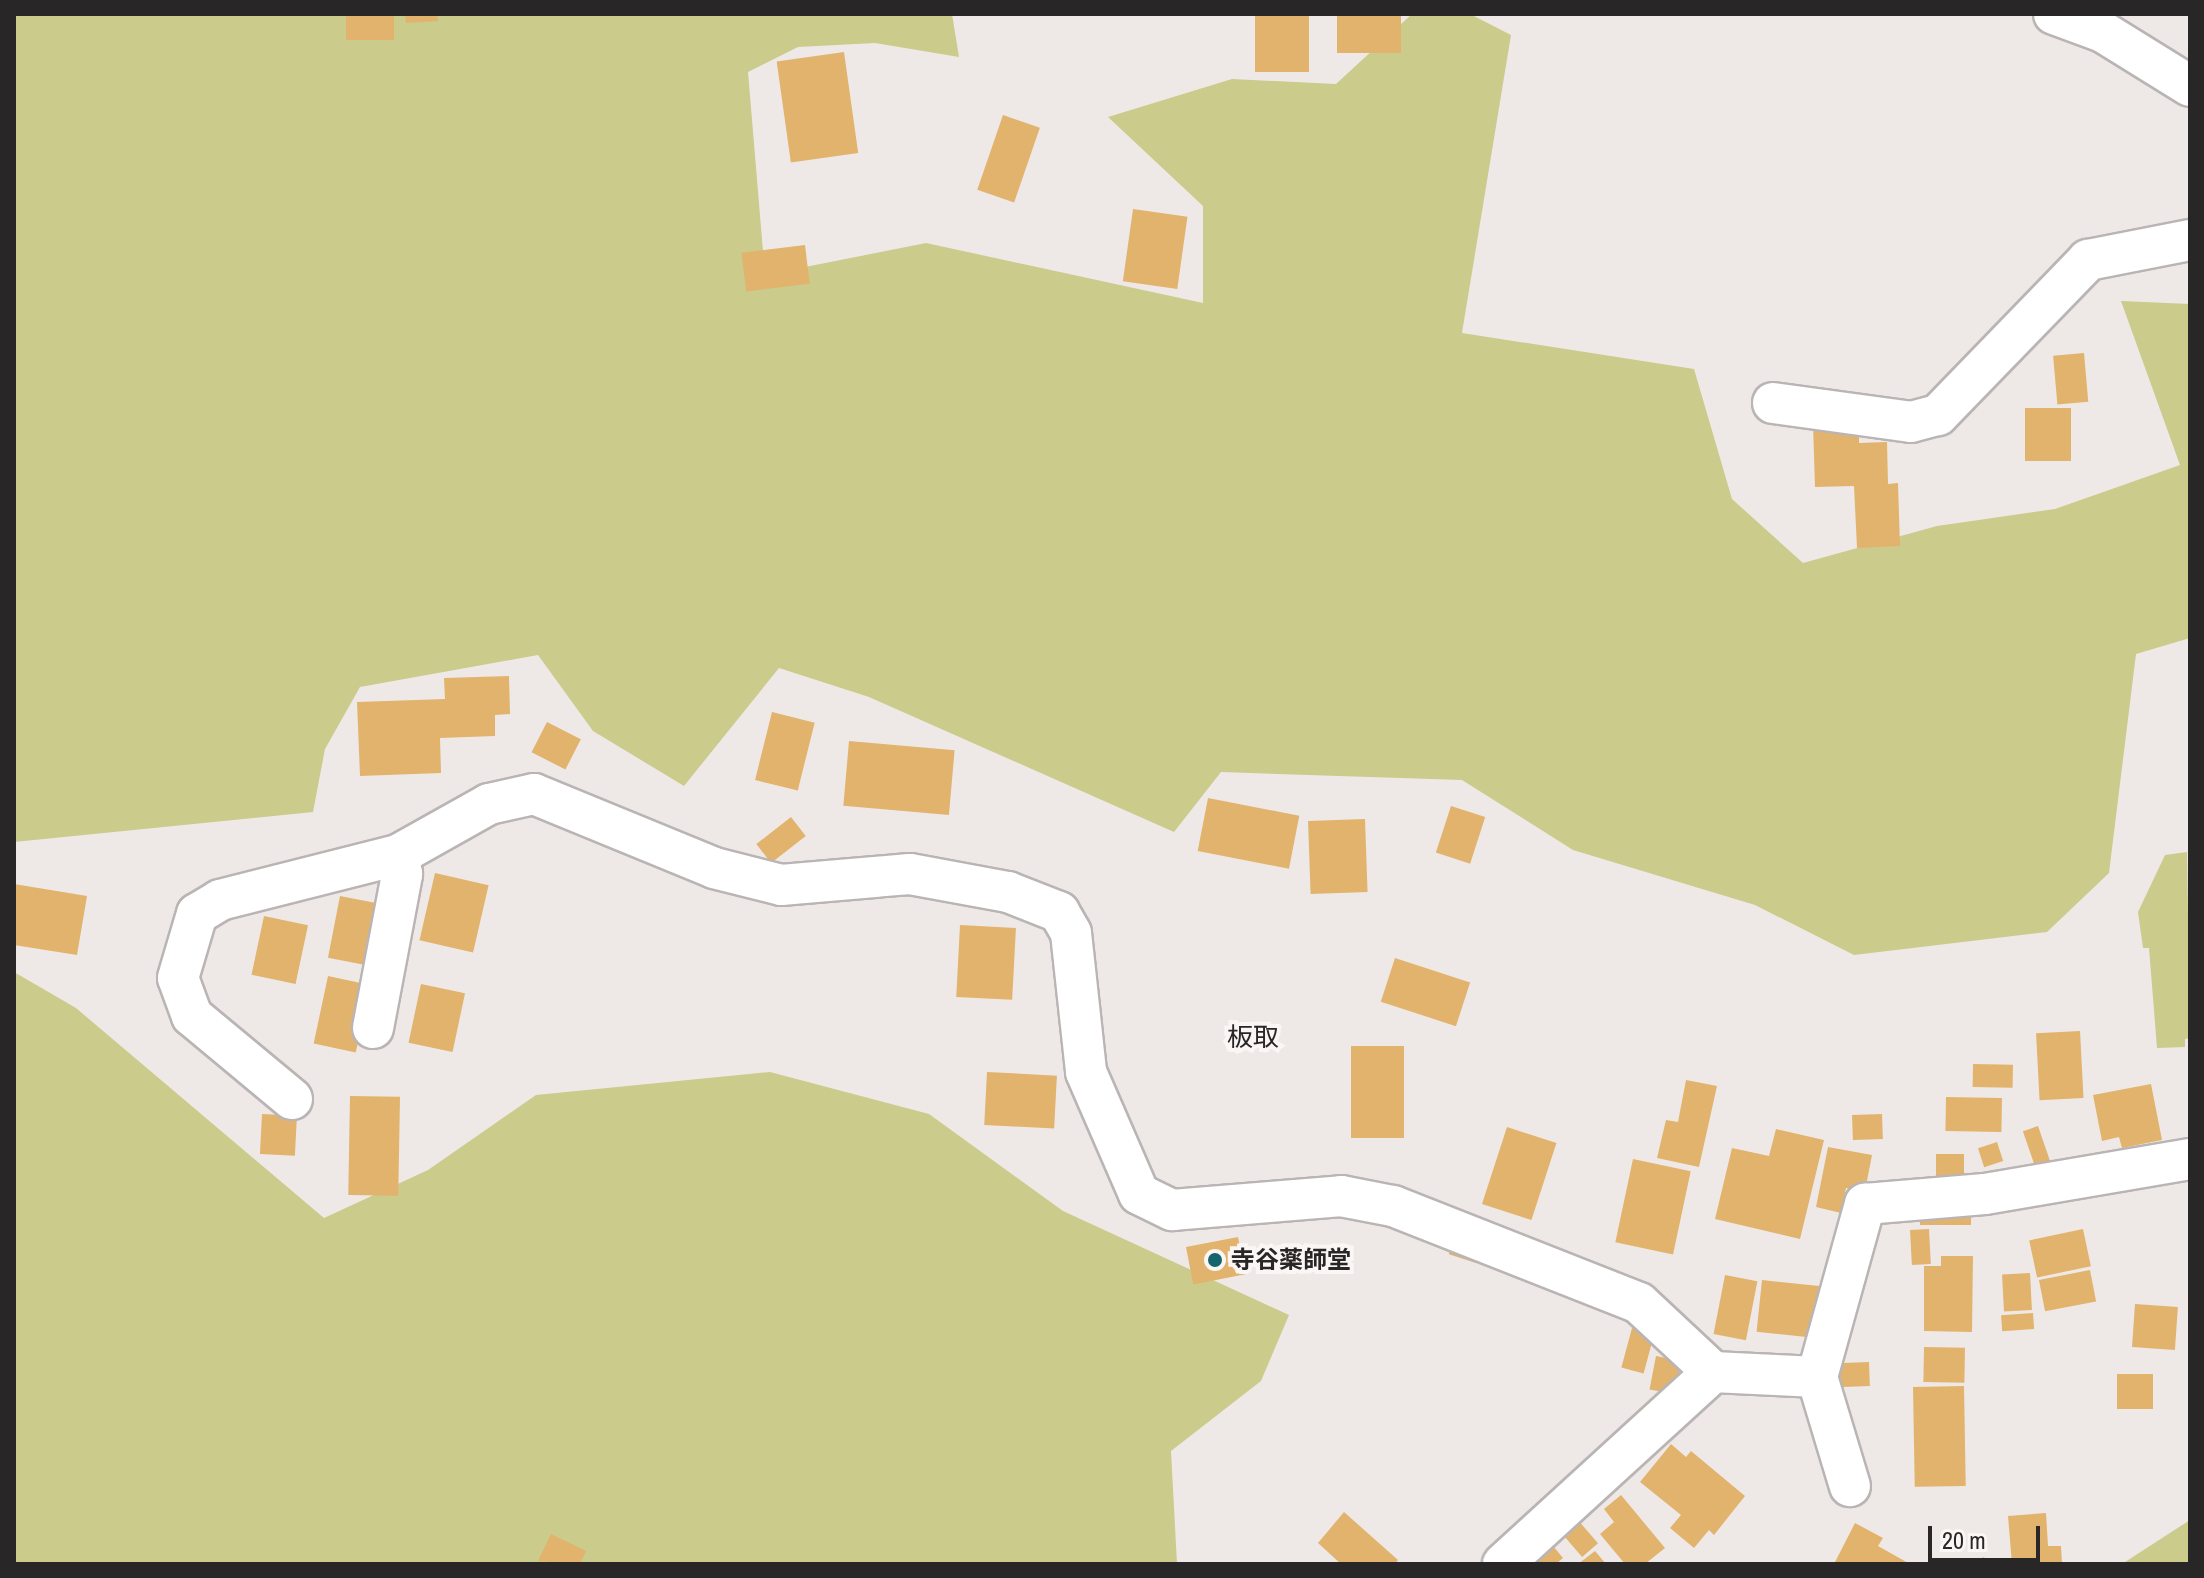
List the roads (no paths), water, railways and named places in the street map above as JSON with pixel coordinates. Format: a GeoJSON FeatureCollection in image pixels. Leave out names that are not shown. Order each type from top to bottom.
{"type":"FeatureCollection","features":[{"type":"Feature","properties":{"kind":"street"},"geometry":{"type":"LineString","coordinates":[[2054,14],[2103,32],[2190,86]]}},
{"type":"Feature","properties":{"kind":"street"},"geometry":{"type":"LineString","coordinates":[[1773,403],[1911,422],[1938,415],[2088,260],[2190,240]]}},
{"type":"Feature","properties":{"kind":"street"},"geometry":{"type":"LineString","coordinates":[[292,1099],[192,1016],[178,978],[197,914],[220,900],[398,855],[489,804],[534,794],[714,868],[781,885],[910,874],[1021,897],[1059,912],[1071,933],[1086,1072],[1139,1194],[1172,1210],[1341,1196],[1393,1206],[1639,1303],[1713,1372],[1817,1377]]}},
{"type":"Feature","properties":{"kind":"street"},"geometry":{"type":"LineString","coordinates":[[373,1028],[402,874],[398,855]]}},
{"type":"Feature","properties":{"kind":"street"},"geometry":{"type":"LineString","coordinates":[[1850,1486],[1817,1377],[1865,1204],[1985,1194],[2190,1159]]}},
{"type":"Feature","properties":{"kind":"street"},"geometry":{"type":"LineString","coordinates":[[1503,1564],[1713,1372]]}},
{"type":"Feature","properties":{"kind":"place","name":"寺谷薬師堂"},"geometry":{"type":"Point","coordinates":[1215,1260]}},
{"type":"Feature","properties":{"kind":"district","name":"板取"},"geometry":{"type":"Point","coordinates":[1253,1037]}}]}
